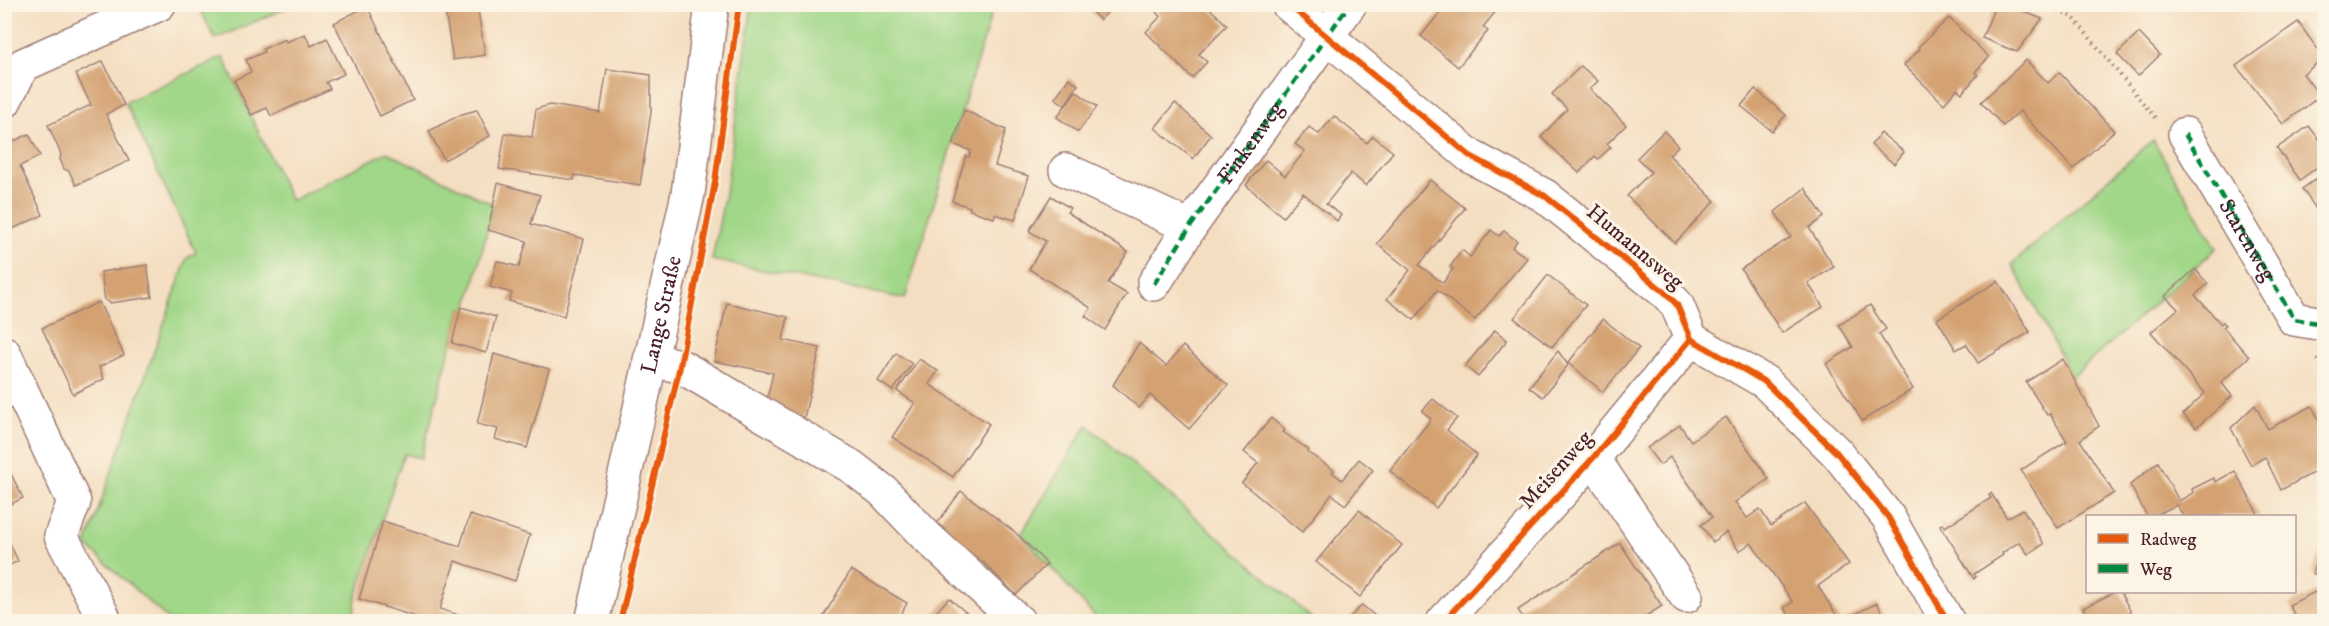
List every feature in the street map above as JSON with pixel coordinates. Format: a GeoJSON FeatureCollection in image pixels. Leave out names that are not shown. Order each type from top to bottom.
{"type":"FeatureCollection","features":[{"type":"Feature","properties":{"kind":"street"},"geometry":{"type":"LineString","coordinates":[[4,102],[23,65],[159,4]]}},
{"type":"Feature","properties":{"kind":"street","name":"Lange Straße"},"geometry":{"type":"LineString","coordinates":[[592,621],[688,194],[712,4]]}},
{"type":"Feature","properties":{"kind":"street","name":"Humannsweg"},"geometry":{"type":"LineString","coordinates":[[1287,4],[1470,156],[1545,196],[1667,294],[1677,305],[1691,339]]}},
{"type":"Feature","properties":{"kind":"street","name":"Finkenweg"},"geometry":{"type":"LineString","coordinates":[[1154,284],[1190,227],[1350,4]]}},
{"type":"Feature","properties":{"kind":"street","name":"Starenweg"},"geometry":{"type":"LineString","coordinates":[[2185,135],[2294,319],[2325,324]]}},
{"type":"Feature","properties":{"kind":"street"},"geometry":{"type":"LineString","coordinates":[[1066,170],[1190,227]]}},
{"type":"Feature","properties":{"kind":"street"},"geometry":{"type":"LineString","coordinates":[[1691,339],[1765,382],[1837,453],[1888,517],[1948,621]]}},
{"type":"Feature","properties":{"kind":"street","name":"Meisenweg"},"geometry":{"type":"LineString","coordinates":[[1443,621],[1593,458],[1691,339]]}},
{"type":"Feature","properties":{"kind":"street"},"geometry":{"type":"LineString","coordinates":[[4,353],[74,502],[61,536],[103,616],[102,621]]}},
{"type":"Feature","properties":{"kind":"street"},"geometry":{"type":"LineString","coordinates":[[650,360],[680,366],[852,467],[883,491],[925,535],[1019,621]]}},
{"type":"Feature","properties":{"kind":"street"},"geometry":{"type":"LineString","coordinates":[[1593,458],[1686,596]]}},
{"type":"Feature","properties":{"kind":"path"},"geometry":{"type":"LineString","coordinates":[[2042,4],[2073,17],[2155,118],[2185,135]]}},
{"type":"Feature","properties":{"kind":"green space"},"geometry":{"type":"Polygon","coordinates":[[[198,5],[293,5],[215,39],[198,5]]]}},
{"type":"Feature","properties":{"kind":"green space"},"geometry":{"type":"Polygon","coordinates":[[[752,5],[994,5],[905,299],[712,260],[727,183],[752,5]]]}},
{"type":"Feature","properties":{"kind":"green space"},"geometry":{"type":"Polygon","coordinates":[[[223,57],[291,201],[387,152],[494,205],[467,309],[461,308],[421,458],[404,454],[356,598],[353,621],[170,621],[86,545],[187,258],[196,253],[125,102],[223,57]]]}},
{"type":"Feature","properties":{"kind":"green space"},"geometry":{"type":"Polygon","coordinates":[[[2153,140],[2217,248],[2072,377],[2012,264],[2153,140]]]}},
{"type":"Feature","properties":{"kind":"green space"},"geometry":{"type":"Polygon","coordinates":[[[1087,425],[1314,621],[1099,621],[1021,534],[1087,425]]]}},
{"type":"Feature","properties":{"kind":"building"},"geometry":{"type":"Polygon","coordinates":[[[444,4],[477,4],[485,55],[453,60],[444,4]]]}},
{"type":"Feature","properties":{"kind":"building"},"geometry":{"type":"Polygon","coordinates":[[[1084,4],[1116,4],[1100,20],[1084,4]]]}},
{"type":"Feature","properties":{"kind":"building"},"geometry":{"type":"Polygon","coordinates":[[[1163,4],[1205,4],[1227,25],[1199,54],[1207,62],[1192,78],[1146,32],[1160,17],[1156,12],[1163,4]]]}},
{"type":"Feature","properties":{"kind":"building"},"geometry":{"type":"Polygon","coordinates":[[[1447,4],[1502,4],[1483,27],[1488,31],[1458,67],[1421,36],[1447,4]]]}},
{"type":"Feature","properties":{"kind":"building"},"geometry":{"type":"Polygon","coordinates":[[[1996,4],[2006,4],[2042,19],[2017,52],[1982,38],[1996,4]]]}},
{"type":"Feature","properties":{"kind":"building"},"geometry":{"type":"Polygon","coordinates":[[[367,6],[413,100],[380,116],[334,23],[367,6]]]}},
{"type":"Feature","properties":{"kind":"building"},"geometry":{"type":"Polygon","coordinates":[[[1949,18],[1989,57],[1975,72],[1978,75],[1962,93],[1957,89],[1944,104],[1904,65],[1920,49],[1918,47],[1949,18]]]}},
{"type":"Feature","properties":{"kind":"building"},"geometry":{"type":"Polygon","coordinates":[[[2298,22],[2324,58],[2303,74],[2320,96],[2283,124],[2236,66],[2298,22]]]}},
{"type":"Feature","properties":{"kind":"building"},"geometry":{"type":"Polygon","coordinates":[[[2139,33],[2160,55],[2138,76],[2117,54],[2139,33]]]}},
{"type":"Feature","properties":{"kind":"building"},"geometry":{"type":"Polygon","coordinates":[[[305,34],[311,46],[327,38],[344,74],[326,82],[330,89],[271,116],[267,108],[251,115],[234,80],[251,72],[246,60],[285,39],[286,42],[305,34]]]}},
{"type":"Feature","properties":{"kind":"building"},"geometry":{"type":"Polygon","coordinates":[[[2026,60],[2048,83],[2059,72],[2114,131],[2073,169],[2020,111],[2003,126],[1981,102],[2026,60]]]}},
{"type":"Feature","properties":{"kind":"building"},"geometry":{"type":"Polygon","coordinates":[[[103,61],[124,105],[106,114],[129,161],[76,185],[69,171],[64,169],[60,159],[61,154],[48,125],[91,105],[76,74],[103,61]]]}},
{"type":"Feature","properties":{"kind":"building"},"geometry":{"type":"Polygon","coordinates":[[[1581,66],[1598,81],[1590,89],[1626,125],[1607,144],[1611,147],[1598,159],[1595,156],[1579,173],[1541,137],[1567,109],[1552,94],[1581,66]]]}},
{"type":"Feature","properties":{"kind":"building"},"geometry":{"type":"Polygon","coordinates":[[[607,69],[651,75],[651,112],[640,185],[575,175],[574,180],[499,169],[505,133],[532,137],[536,109],[550,105],[600,113],[607,69]]]}},
{"type":"Feature","properties":{"kind":"building"},"geometry":{"type":"Polygon","coordinates":[[[1069,78],[1078,85],[1065,105],[1055,98],[1069,78]]]}},
{"type":"Feature","properties":{"kind":"building"},"geometry":{"type":"Polygon","coordinates":[[[1755,89],[1786,115],[1772,131],[1741,106],[1755,89]]]}},
{"type":"Feature","properties":{"kind":"building"},"geometry":{"type":"Polygon","coordinates":[[[1076,91],[1097,107],[1078,132],[1057,117],[1076,91]]]}},
{"type":"Feature","properties":{"kind":"building"},"geometry":{"type":"Polygon","coordinates":[[[1175,103],[1211,135],[1193,159],[1155,128],[1175,103]]]}},
{"type":"Feature","properties":{"kind":"building"},"geometry":{"type":"Polygon","coordinates":[[[477,110],[490,136],[444,160],[429,131],[462,114],[477,110]]]}},
{"type":"Feature","properties":{"kind":"building"},"geometry":{"type":"Polygon","coordinates":[[[964,110],[1006,130],[995,166],[1029,176],[1015,220],[995,214],[994,218],[952,201],[966,156],[969,157],[971,151],[953,144],[964,110]]]}},
{"type":"Feature","properties":{"kind":"building"},"geometry":{"type":"Polygon","coordinates":[[[1334,116],[1367,143],[1373,136],[1393,152],[1366,186],[1351,173],[1326,204],[1341,215],[1337,221],[1303,193],[1283,217],[1246,185],[1266,160],[1285,176],[1305,151],[1295,144],[1309,127],[1319,134],[1334,116]]]}},
{"type":"Feature","properties":{"kind":"building"},"geometry":{"type":"Polygon","coordinates":[[[2309,126],[2324,146],[2324,162],[2300,180],[2277,148],[2309,126]]]}},
{"type":"Feature","properties":{"kind":"building"},"geometry":{"type":"Polygon","coordinates":[[[1664,131],[1678,146],[1669,155],[1715,201],[1675,243],[1627,196],[1651,172],[1637,158],[1664,131]]]}},
{"type":"Feature","properties":{"kind":"building"},"geometry":{"type":"Polygon","coordinates":[[[1881,133],[1904,152],[1894,164],[1871,145],[1881,133]]]}},
{"type":"Feature","properties":{"kind":"building"},"geometry":{"type":"Polygon","coordinates":[[[29,134],[40,156],[20,166],[43,215],[4,233],[4,172],[7,170],[4,165],[4,146],[29,134]]]}},
{"type":"Feature","properties":{"kind":"building"},"geometry":{"type":"Polygon","coordinates":[[[2324,173],[2324,220],[2302,189],[2324,173]]]}},
{"type":"Feature","properties":{"kind":"building"},"geometry":{"type":"Polygon","coordinates":[[[1430,180],[1465,208],[1419,265],[1443,283],[1453,269],[1450,267],[1462,250],[1470,257],[1491,230],[1499,236],[1504,231],[1517,241],[1512,247],[1527,258],[1475,320],[1437,290],[1414,320],[1387,299],[1410,270],[1377,244],[1430,180]]]}},
{"type":"Feature","properties":{"kind":"building"},"geometry":{"type":"Polygon","coordinates":[[[498,183],[540,195],[531,224],[584,239],[564,316],[509,301],[512,293],[490,287],[497,261],[519,267],[527,241],[488,230],[498,183]]]}},
{"type":"Feature","properties":{"kind":"building"},"geometry":{"type":"Polygon","coordinates":[[[1805,188],[1824,217],[1809,228],[1834,267],[1808,283],[1823,307],[1782,333],[1741,269],[1791,237],[1775,212],[1805,188]]]}},
{"type":"Feature","properties":{"kind":"building"},"geometry":{"type":"Polygon","coordinates":[[[1051,196],[1070,208],[1067,212],[1128,252],[1108,283],[1127,294],[1105,330],[1085,316],[1091,308],[1029,269],[1046,241],[1029,231],[1051,196]]]}},
{"type":"Feature","properties":{"kind":"building"},"geometry":{"type":"Polygon","coordinates":[[[147,265],[152,297],[110,303],[105,300],[101,272],[147,265]]]}},
{"type":"Feature","properties":{"kind":"building"},"geometry":{"type":"Polygon","coordinates":[[[2195,269],[2208,284],[2195,295],[2221,324],[2223,322],[2226,325],[2223,327],[2249,357],[2221,382],[2232,396],[2196,428],[2183,414],[2205,393],[2151,332],[2178,309],[2165,296],[2195,269]]]}},
{"type":"Feature","properties":{"kind":"building"},"geometry":{"type":"Polygon","coordinates":[[[1548,275],[1586,305],[1552,347],[1514,318],[1548,275]]]}},
{"type":"Feature","properties":{"kind":"building"},"geometry":{"type":"Polygon","coordinates":[[[1998,281],[2030,332],[1978,363],[1966,344],[1956,350],[1937,319],[1998,281]]]}},
{"type":"Feature","properties":{"kind":"building"},"geometry":{"type":"Polygon","coordinates":[[[99,302],[124,355],[99,367],[104,379],[73,394],[42,328],[99,302]]]}},
{"type":"Feature","properties":{"kind":"building"},"geometry":{"type":"Polygon","coordinates":[[[727,303],[788,317],[783,340],[820,348],[804,418],[766,403],[773,373],[714,361],[727,303]]]}},
{"type":"Feature","properties":{"kind":"building"},"geometry":{"type":"Polygon","coordinates":[[[1870,305],[1886,329],[1879,334],[1913,389],[1862,421],[1826,364],[1853,347],[1839,325],[1870,305]]]}},
{"type":"Feature","properties":{"kind":"building"},"geometry":{"type":"Polygon","coordinates":[[[461,307],[496,317],[486,353],[452,343],[461,307]]]}},
{"type":"Feature","properties":{"kind":"building"},"geometry":{"type":"Polygon","coordinates":[[[1603,319],[1639,348],[1603,392],[1568,363],[1603,319]]]}},
{"type":"Feature","properties":{"kind":"building"},"geometry":{"type":"Polygon","coordinates":[[[1495,330],[1507,340],[1478,377],[1465,366],[1495,330]]]}},
{"type":"Feature","properties":{"kind":"building"},"geometry":{"type":"Polygon","coordinates":[[[1139,343],[1166,366],[1183,346],[1228,385],[1189,429],[1150,395],[1139,408],[1113,385],[1139,343]]]}},
{"type":"Feature","properties":{"kind":"building"},"geometry":{"type":"Polygon","coordinates":[[[1558,351],[1568,365],[1543,397],[1529,387],[1558,351]]]}},
{"type":"Feature","properties":{"kind":"building"},"geometry":{"type":"Polygon","coordinates":[[[896,353],[912,364],[893,391],[878,381],[896,353]]]}},
{"type":"Feature","properties":{"kind":"building"},"geometry":{"type":"Polygon","coordinates":[[[494,354],[549,369],[527,448],[495,439],[498,429],[477,424],[494,354]]]}},
{"type":"Feature","properties":{"kind":"building"},"geometry":{"type":"Polygon","coordinates":[[[919,359],[938,371],[929,384],[989,424],[953,477],[892,437],[915,403],[897,391],[919,359]]]}},
{"type":"Feature","properties":{"kind":"building"},"geometry":{"type":"Polygon","coordinates":[[[2063,359],[2099,426],[2080,440],[2114,493],[2058,528],[2021,470],[2067,441],[2026,382],[2063,359]]]}},
{"type":"Feature","properties":{"kind":"building"},"geometry":{"type":"Polygon","coordinates":[[[1433,399],[1457,418],[1447,430],[1477,455],[1436,508],[1390,471],[1431,419],[1422,411],[1433,399]]]}},
{"type":"Feature","properties":{"kind":"building"},"geometry":{"type":"Polygon","coordinates":[[[2255,405],[2268,429],[2312,406],[2324,430],[2324,467],[2281,490],[2265,457],[2251,465],[2231,428],[2255,405]]]}},
{"type":"Feature","properties":{"kind":"building"},"geometry":{"type":"Polygon","coordinates":[[[1726,417],[1769,479],[1735,502],[1747,518],[1760,509],[1771,526],[1805,503],[1849,564],[1818,586],[1840,621],[1793,621],[1784,608],[1793,602],[1751,543],[1739,551],[1726,532],[1713,542],[1701,525],[1712,517],[1670,457],[1660,465],[1647,448],[1680,425],[1691,441],[1726,417]]]}},
{"type":"Feature","properties":{"kind":"building"},"geometry":{"type":"Polygon","coordinates":[[[1271,418],[1285,430],[1283,432],[1334,470],[1332,472],[1342,480],[1359,459],[1373,470],[1345,505],[1332,494],[1302,532],[1242,483],[1258,463],[1244,452],[1271,418]]]}},
{"type":"Feature","properties":{"kind":"building"},"geometry":{"type":"Polygon","coordinates":[[[5,462],[23,498],[5,507],[5,462]]]}},
{"type":"Feature","properties":{"kind":"building"},"geometry":{"type":"Polygon","coordinates":[[[2158,462],[2179,501],[2193,493],[2192,489],[2214,478],[2215,482],[2235,471],[2258,515],[2182,515],[2177,505],[2155,515],[2146,515],[2130,485],[2158,462]]]}},
{"type":"Feature","properties":{"kind":"building"},"geometry":{"type":"Polygon","coordinates":[[[961,491],[1016,533],[1047,564],[1016,595],[984,563],[935,526],[961,491]]]}},
{"type":"Feature","properties":{"kind":"building"},"geometry":{"type":"Polygon","coordinates":[[[1991,493],[2007,518],[2023,509],[2044,544],[2028,554],[2019,542],[1974,574],[1976,577],[1974,579],[1940,525],[1943,524],[1945,527],[1991,498],[1989,495],[1991,493]]]}},
{"type":"Feature","properties":{"kind":"building"},"geometry":{"type":"Polygon","coordinates":[[[1359,510],[1402,545],[1360,597],[1316,562],[1359,510]]]}},
{"type":"Feature","properties":{"kind":"building"},"geometry":{"type":"Polygon","coordinates":[[[470,515],[530,535],[515,581],[455,561],[440,609],[476,621],[415,621],[416,617],[359,599],[383,521],[460,546],[470,515]]]}},
{"type":"Feature","properties":{"kind":"building"},"geometry":{"type":"Polygon","coordinates":[[[4,523],[7,529],[5,533],[18,561],[4,568],[4,523]]]}},
{"type":"Feature","properties":{"kind":"building"},"geometry":{"type":"Polygon","coordinates":[[[1620,543],[1662,606],[1638,621],[1525,621],[1518,610],[1620,543]]]}},
{"type":"Feature","properties":{"kind":"building"},"geometry":{"type":"Polygon","coordinates":[[[2320,553],[2324,554],[2324,578],[2312,573],[2320,553]]]}},
{"type":"Feature","properties":{"kind":"building"},"geometry":{"type":"Polygon","coordinates":[[[851,570],[907,603],[901,614],[914,621],[830,621],[823,617],[851,570]]]}},
{"type":"Feature","properties":{"kind":"building"},"geometry":{"type":"Polygon","coordinates":[[[2317,591],[2324,605],[2324,621],[2298,621],[2289,605],[2317,591]]]}},
{"type":"Feature","properties":{"kind":"building"},"geometry":{"type":"Polygon","coordinates":[[[2113,593],[2121,593],[2131,612],[2121,618],[2123,621],[2090,621],[2083,608],[2113,593]]]}},
{"type":"Feature","properties":{"kind":"building"},"geometry":{"type":"Polygon","coordinates":[[[949,598],[976,621],[928,621],[949,598]]]}},
{"type":"Feature","properties":{"kind":"building"},"geometry":{"type":"Polygon","coordinates":[[[1877,603],[1887,621],[1841,621],[1877,603]]]}},
{"type":"Feature","properties":{"kind":"building"},"geometry":{"type":"Polygon","coordinates":[[[1362,605],[1381,621],[1346,621],[1362,605]]]}},
{"type":"Feature","properties":{"kind":"marked path"},"geometry":{"type":"LineString","coordinates":[[1154,284],[1190,227],[1350,4]]}},
{"type":"Feature","properties":{"kind":"marked path"},"geometry":{"type":"LineString","coordinates":[[2185,134],[2294,319],[2324,324]]}},
{"type":"Feature","properties":{"kind":"cycle path"},"geometry":{"type":"LineString","coordinates":[[620,622],[680,366],[715,182],[739,4]]}},
{"type":"Feature","properties":{"kind":"cycle path"},"geometry":{"type":"LineString","coordinates":[[1288,4],[1470,156],[1545,196],[1667,294],[1677,305],[1691,339],[1765,382],[1837,453],[1888,517],[1948,622]]}},
{"type":"Feature","properties":{"kind":"cycle path"},"geometry":{"type":"LineString","coordinates":[[1443,622],[1593,458],[1691,339]]}}]}
